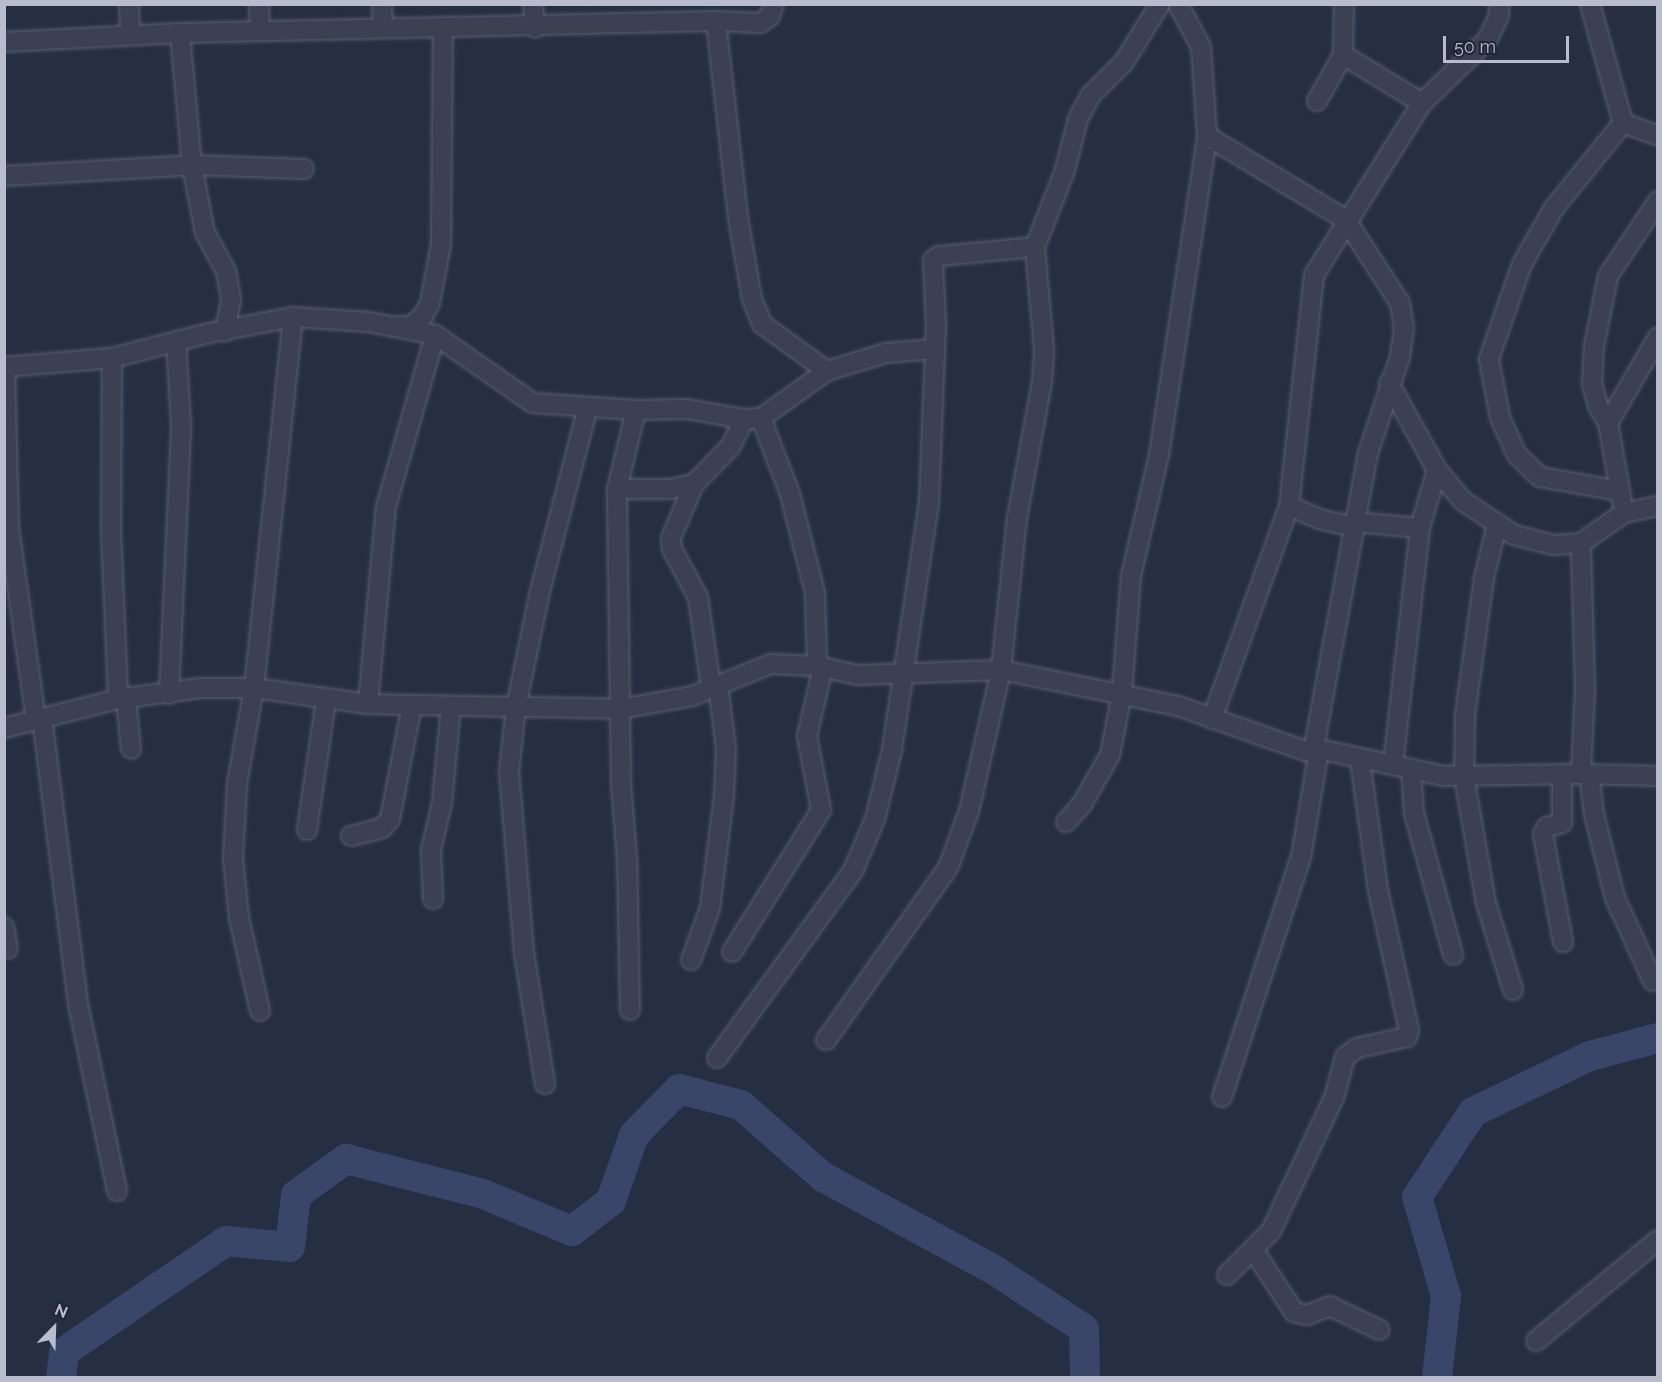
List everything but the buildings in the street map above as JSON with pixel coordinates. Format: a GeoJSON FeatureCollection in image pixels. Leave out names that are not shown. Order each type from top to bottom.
{"type":"FeatureCollection","features":[{"type":"Feature","properties":{"kind":"street"},"geometry":{"type":"LineString","coordinates":[[129,4],[130,35]]}},
{"type":"Feature","properties":{"kind":"street"},"geometry":{"type":"LineString","coordinates":[[259,4],[260,31]]}},
{"type":"Feature","properties":{"kind":"street"},"geometry":{"type":"LineString","coordinates":[[382,4],[383,28]]}},
{"type":"Feature","properties":{"kind":"street"},"geometry":{"type":"LineString","coordinates":[[533,4],[535,28]]}},
{"type":"Feature","properties":{"kind":"street"},"geometry":{"type":"LineString","coordinates":[[4,42],[180,33],[383,28],[535,28],[673,12],[716,21],[761,23],[770,16],[774,4]]}},
{"type":"Feature","properties":{"kind":"street"},"geometry":{"type":"LineString","coordinates":[[826,1040],[948,868],[975,788],[1001,670],[1017,518],[1042,382],[1044,350],[1035,247],[1065,170],[1078,119],[1090,96],[1124,62],[1160,4]]}},
{"type":"Feature","properties":{"kind":"street"},"geometry":{"type":"LineString","coordinates":[[1066,822],[1082,804],[1110,755],[1122,693],[1131,576],[1159,455],[1207,136],[1201,47],[1178,4]]}},
{"type":"Feature","properties":{"kind":"street"},"geometry":{"type":"LineString","coordinates":[[1317,101],[1343,55],[1344,4]]}},
{"type":"Feature","properties":{"kind":"street"},"geometry":{"type":"LineString","coordinates":[[1212,719],[1289,506],[1314,275],[1346,220],[1422,103],[1488,39],[1499,15],[1499,4]]}},
{"type":"Feature","properties":{"kind":"street"},"geometry":{"type":"LineString","coordinates":[[1590,4],[1623,123]]}},
{"type":"Feature","properties":{"kind":"street"},"geometry":{"type":"LineString","coordinates":[[716,21],[752,299],[762,324],[827,371]]}},
{"type":"Feature","properties":{"kind":"street"},"geometry":{"type":"LineString","coordinates":[[117,1191],[79,1009],[39,719],[9,528],[5,367],[112,358],[293,317],[411,326],[423,316],[430,303],[444,219],[443,28]]}},
{"type":"Feature","properties":{"kind":"street"},"geometry":{"type":"LineString","coordinates":[[180,33],[192,165],[205,232],[226,271],[231,300],[225,331]]}},
{"type":"Feature","properties":{"kind":"street"},"geometry":{"type":"LineString","coordinates":[[1343,55],[1422,103]]}},
{"type":"Feature","properties":{"kind":"street"},"geometry":{"type":"LineString","coordinates":[[1623,123],[1658,136]]}},
{"type":"Feature","properties":{"kind":"street"},"geometry":{"type":"LineString","coordinates":[[1619,491],[1540,477],[1517,456],[1500,418],[1489,359],[1522,264],[1549,217],[1623,123]]}},
{"type":"Feature","properties":{"kind":"street"},"geometry":{"type":"LineString","coordinates":[[1207,136],[1346,220],[1400,303],[1404,328],[1400,357],[1389,383],[1368,453],[1316,749],[1301,857],[1222,1097]]}},
{"type":"Feature","properties":{"kind":"street"},"geometry":{"type":"LineString","coordinates":[[4,176],[192,165],[304,169]]}},
{"type":"Feature","properties":{"kind":"street"},"geometry":{"type":"LineString","coordinates":[[1624,513],[1608,423],[1598,406],[1592,383],[1600,308],[1608,276],[1658,201]]}},
{"type":"Feature","properties":{"kind":"street"},"geometry":{"type":"LineString","coordinates":[[717,1058],[853,871],[874,819],[892,750],[901,673],[929,501],[934,350],[933,260],[939,256],[1035,247]]}},
{"type":"Feature","properties":{"kind":"street"},"geometry":{"type":"LineString","coordinates":[[260,1011],[239,918],[233,858],[237,784],[254,688],[293,317]]}},
{"type":"Feature","properties":{"kind":"street"},"geometry":{"type":"LineString","coordinates":[[388,326],[435,335],[533,403],[636,410],[687,409],[752,418]]}},
{"type":"Feature","properties":{"kind":"street"},"geometry":{"type":"LineString","coordinates":[[368,704],[386,507],[435,335]]}},
{"type":"Feature","properties":{"kind":"street"},"geometry":{"type":"LineString","coordinates":[[1608,423],[1658,337]]}},
{"type":"Feature","properties":{"kind":"street"},"geometry":{"type":"LineString","coordinates":[[169,694],[181,425],[176,342]]}},
{"type":"Feature","properties":{"kind":"street"},"geometry":{"type":"LineString","coordinates":[[691,960],[710,908],[724,795],[726,749],[698,597],[672,549],[671,538],[694,484],[731,446],[752,418],[827,371],[886,353],[934,350]]}},
{"type":"Feature","properties":{"kind":"street"},"geometry":{"type":"LineString","coordinates":[[112,358],[111,530],[122,699],[131,749]]}},
{"type":"Feature","properties":{"kind":"street"},"geometry":{"type":"LineString","coordinates":[[1389,383],[1437,470],[1463,501],[1497,525],[1533,542],[1554,545],[1581,543],[1624,513],[1658,506]]}},
{"type":"Feature","properties":{"kind":"street"},"geometry":{"type":"LineString","coordinates":[[545,1084],[524,953],[509,772],[516,707],[540,591],[588,407]]}},
{"type":"Feature","properties":{"kind":"street"},"geometry":{"type":"LineString","coordinates":[[630,1010],[620,709],[622,603],[617,489],[636,410]]}},
{"type":"Feature","properties":{"kind":"street"},"geometry":{"type":"LineString","coordinates":[[732,952],[821,810],[807,736],[820,667],[816,593],[790,494],[752,418]]}},
{"type":"Feature","properties":{"kind":"street"},"geometry":{"type":"LineString","coordinates":[[1437,470],[1420,528],[1402,767],[1454,956]]}},
{"type":"Feature","properties":{"kind":"street"},"geometry":{"type":"LineString","coordinates":[[617,489],[670,489],[694,484]]}},
{"type":"Feature","properties":{"kind":"street"},"geometry":{"type":"LineString","coordinates":[[1289,506],[1318,519],[1354,525],[1420,528]]}},
{"type":"Feature","properties":{"kind":"street"},"geometry":{"type":"LineString","coordinates":[[1497,525],[1484,578],[1466,705],[1464,776],[1486,903],[1513,990]]}},
{"type":"Feature","properties":{"kind":"street"},"geometry":{"type":"LineString","coordinates":[[1581,543],[1585,774],[1615,898],[1653,981]]}},
{"type":"Feature","properties":{"kind":"street"},"geometry":{"type":"LineString","coordinates":[[4,728],[122,699],[200,688],[254,688],[368,704],[620,709],[692,696],[771,664],[820,667],[857,675],[1001,670],[1178,706],[1306,752],[1316,749],[1360,761],[1464,776],[1562,774],[1658,776]]}},
{"type":"Feature","properties":{"kind":"street"},"geometry":{"type":"LineString","coordinates":[[307,830],[326,699]]}},
{"type":"Feature","properties":{"kind":"street"},"geometry":{"type":"LineString","coordinates":[[351,836],[382,828],[390,819],[412,705]]}},
{"type":"Feature","properties":{"kind":"street"},"geometry":{"type":"LineString","coordinates":[[433,899],[431,850],[442,803],[451,706]]}},
{"type":"Feature","properties":{"kind":"street"},"geometry":{"type":"LineString","coordinates":[[1227,1275],[1254,1251],[1270,1232],[1334,1098],[1345,1057],[1357,1048],[1407,1037],[1409,1030],[1376,879],[1360,761]]}},
{"type":"Feature","properties":{"kind":"street"},"geometry":{"type":"LineString","coordinates":[[1562,774],[1562,823],[1547,827],[1543,834],[1563,942]]}},
{"type":"Feature","properties":{"kind":"street"},"geometry":{"type":"LineString","coordinates":[[4,927],[8,949]]}},
{"type":"Feature","properties":{"kind":"street"},"geometry":{"type":"LineString","coordinates":[[1536,1341],[1658,1240]]}},
{"type":"Feature","properties":{"kind":"street"},"geometry":{"type":"LineString","coordinates":[[1254,1251],[1300,1316],[1330,1306],[1380,1330]]}},
{"type":"Feature","properties":{"kind":"waterway"},"geometry":{"type":"LineString","coordinates":[[1437,1378],[1446,1296],[1417,1197],[1473,1112],[1590,1056],[1658,1038]]}},
{"type":"Feature","properties":{"kind":"waterway"},"geometry":{"type":"LineString","coordinates":[[61,1378],[64,1352],[226,1241],[290,1247],[296,1195],[346,1159],[483,1194],[572,1231],[611,1201],[634,1135],[679,1089],[741,1105],[823,1177],[996,1271],[1084,1329],[1085,1378]]}}]}
